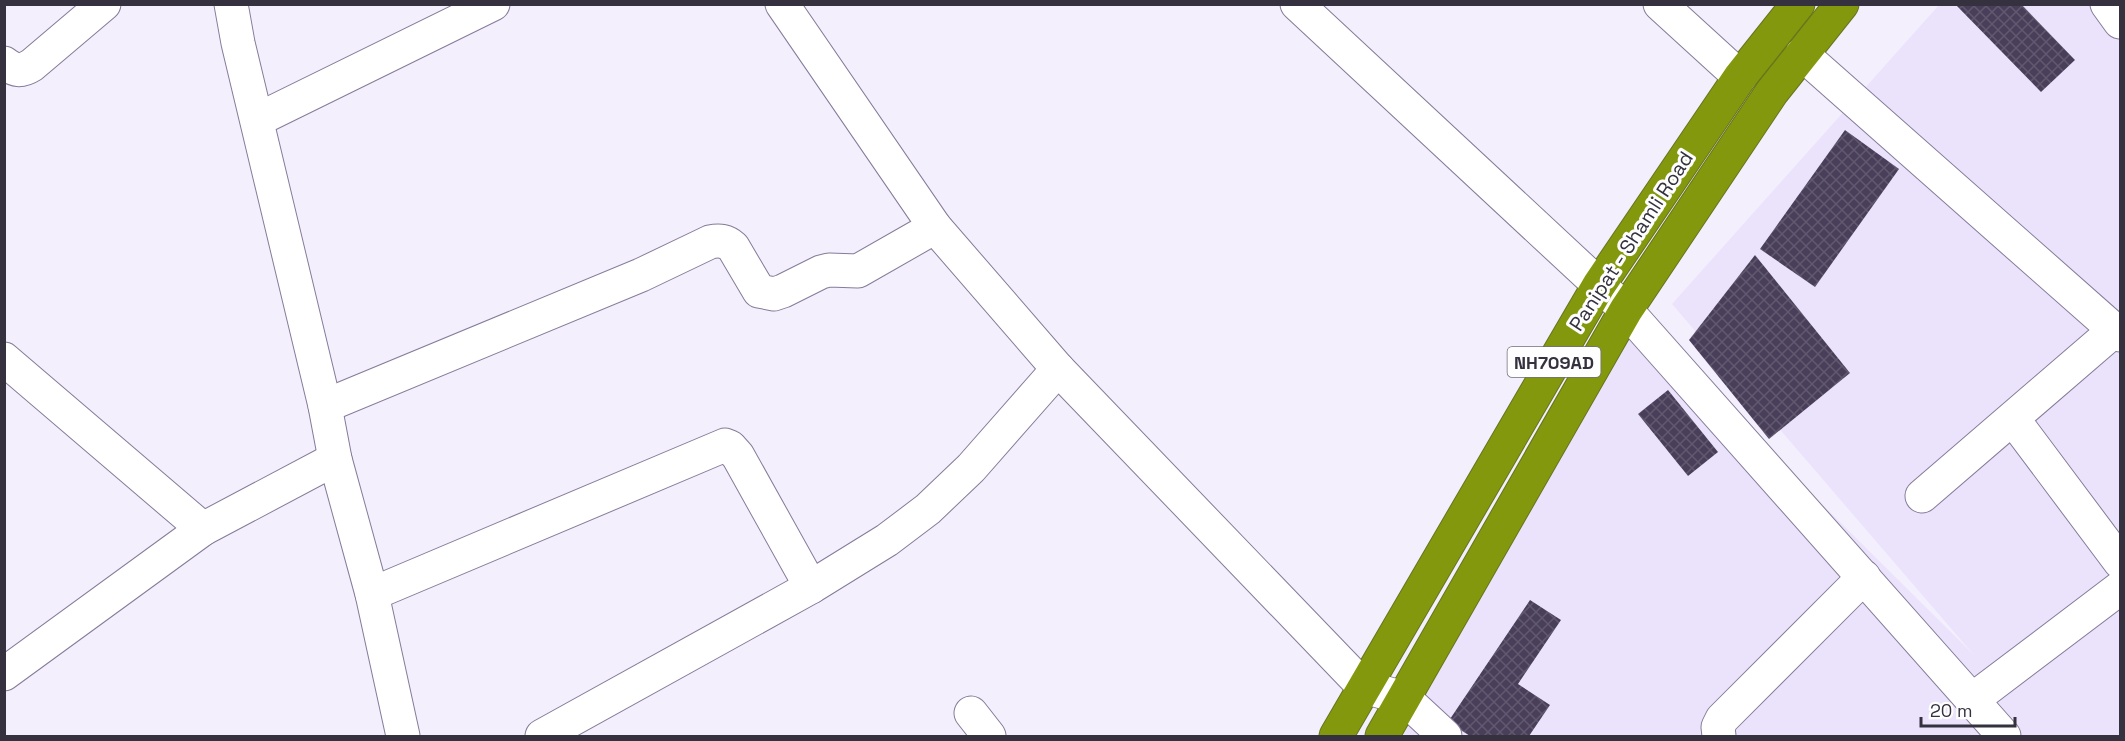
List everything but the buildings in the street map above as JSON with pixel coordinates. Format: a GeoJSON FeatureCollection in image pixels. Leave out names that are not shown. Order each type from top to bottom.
{"type":"FeatureCollection","features":[{"type":"Feature","properties":{"kind":"highway","name":"Panipat - Shamli Road"},"geometry":{"type":"LineString","coordinates":[[1336,736],[1599,285],[1740,77],[1798,4]]}},
{"type":"Feature","properties":{"kind":"highway","name":"Panipat - Shamli Road"},"geometry":{"type":"LineString","coordinates":[[1382,736],[1626,310],[1772,92],[1842,4]]}},
{"type":"Feature","properties":{"kind":"street"},"geometry":{"type":"LineString","coordinates":[[4,63],[18,70],[32,65],[104,4]]}},
{"type":"Feature","properties":{"kind":"street"},"geometry":{"type":"LineString","coordinates":[[231,4],[256,120],[325,406],[334,459],[372,594],[403,736]]}},
{"type":"Feature","properties":{"kind":"street"},"geometry":{"type":"LineString","coordinates":[[256,120],[493,4]]}},
{"type":"Feature","properties":{"kind":"street"},"geometry":{"type":"LineString","coordinates":[[782,4],[935,227],[1058,369],[1364,687],[1404,698],[1445,736]]}},
{"type":"Feature","properties":{"kind":"street"},"geometry":{"type":"LineString","coordinates":[[1297,4],[1626,310],[2004,736]]}},
{"type":"Feature","properties":{"kind":"street"},"geometry":{"type":"LineString","coordinates":[[1660,4],[1740,77]]}},
{"type":"Feature","properties":{"kind":"street"},"geometry":{"type":"LineString","coordinates":[[2107,4],[2121,22]]}},
{"type":"Feature","properties":{"kind":"street"},"geometry":{"type":"LineString","coordinates":[[1802,54],[2118,332],[1922,496]]}},
{"type":"Feature","properties":{"kind":"street"},"geometry":{"type":"LineString","coordinates":[[325,406],[641,275],[710,242],[718,240],[727,242],[733,247],[759,291],[774,294],[821,272],[858,271],[935,227]]}},
{"type":"Feature","properties":{"kind":"street"},"geometry":{"type":"LineString","coordinates":[[4,359],[203,530]]}},
{"type":"Feature","properties":{"kind":"street"},"geometry":{"type":"LineString","coordinates":[[542,736],[811,587],[887,540],[928,509],[971,468],[1058,369]]}},
{"type":"Feature","properties":{"kind":"street"},"geometry":{"type":"LineString","coordinates":[[2013,419],[2121,562]]}},
{"type":"Feature","properties":{"kind":"street"},"geometry":{"type":"LineString","coordinates":[[372,594],[725,445],[738,456],[811,587]]}},
{"type":"Feature","properties":{"kind":"street"},"geometry":{"type":"LineString","coordinates":[[4,674],[203,530],[334,459]]}},
{"type":"Feature","properties":{"kind":"street"},"geometry":{"type":"LineString","coordinates":[[1719,736],[1718,727],[1722,719],[1864,577]]}},
{"type":"Feature","properties":{"kind":"street"},"geometry":{"type":"LineString","coordinates":[[1972,700],[2121,588]]}},
{"type":"Feature","properties":{"kind":"shaded area"},"geometry":{"type":"Polygon","coordinates":[[[1939,5],[2120,5],[2120,736],[1375,736],[1626,310],[1973,654],[1672,304],[1939,5]]]}}]}
